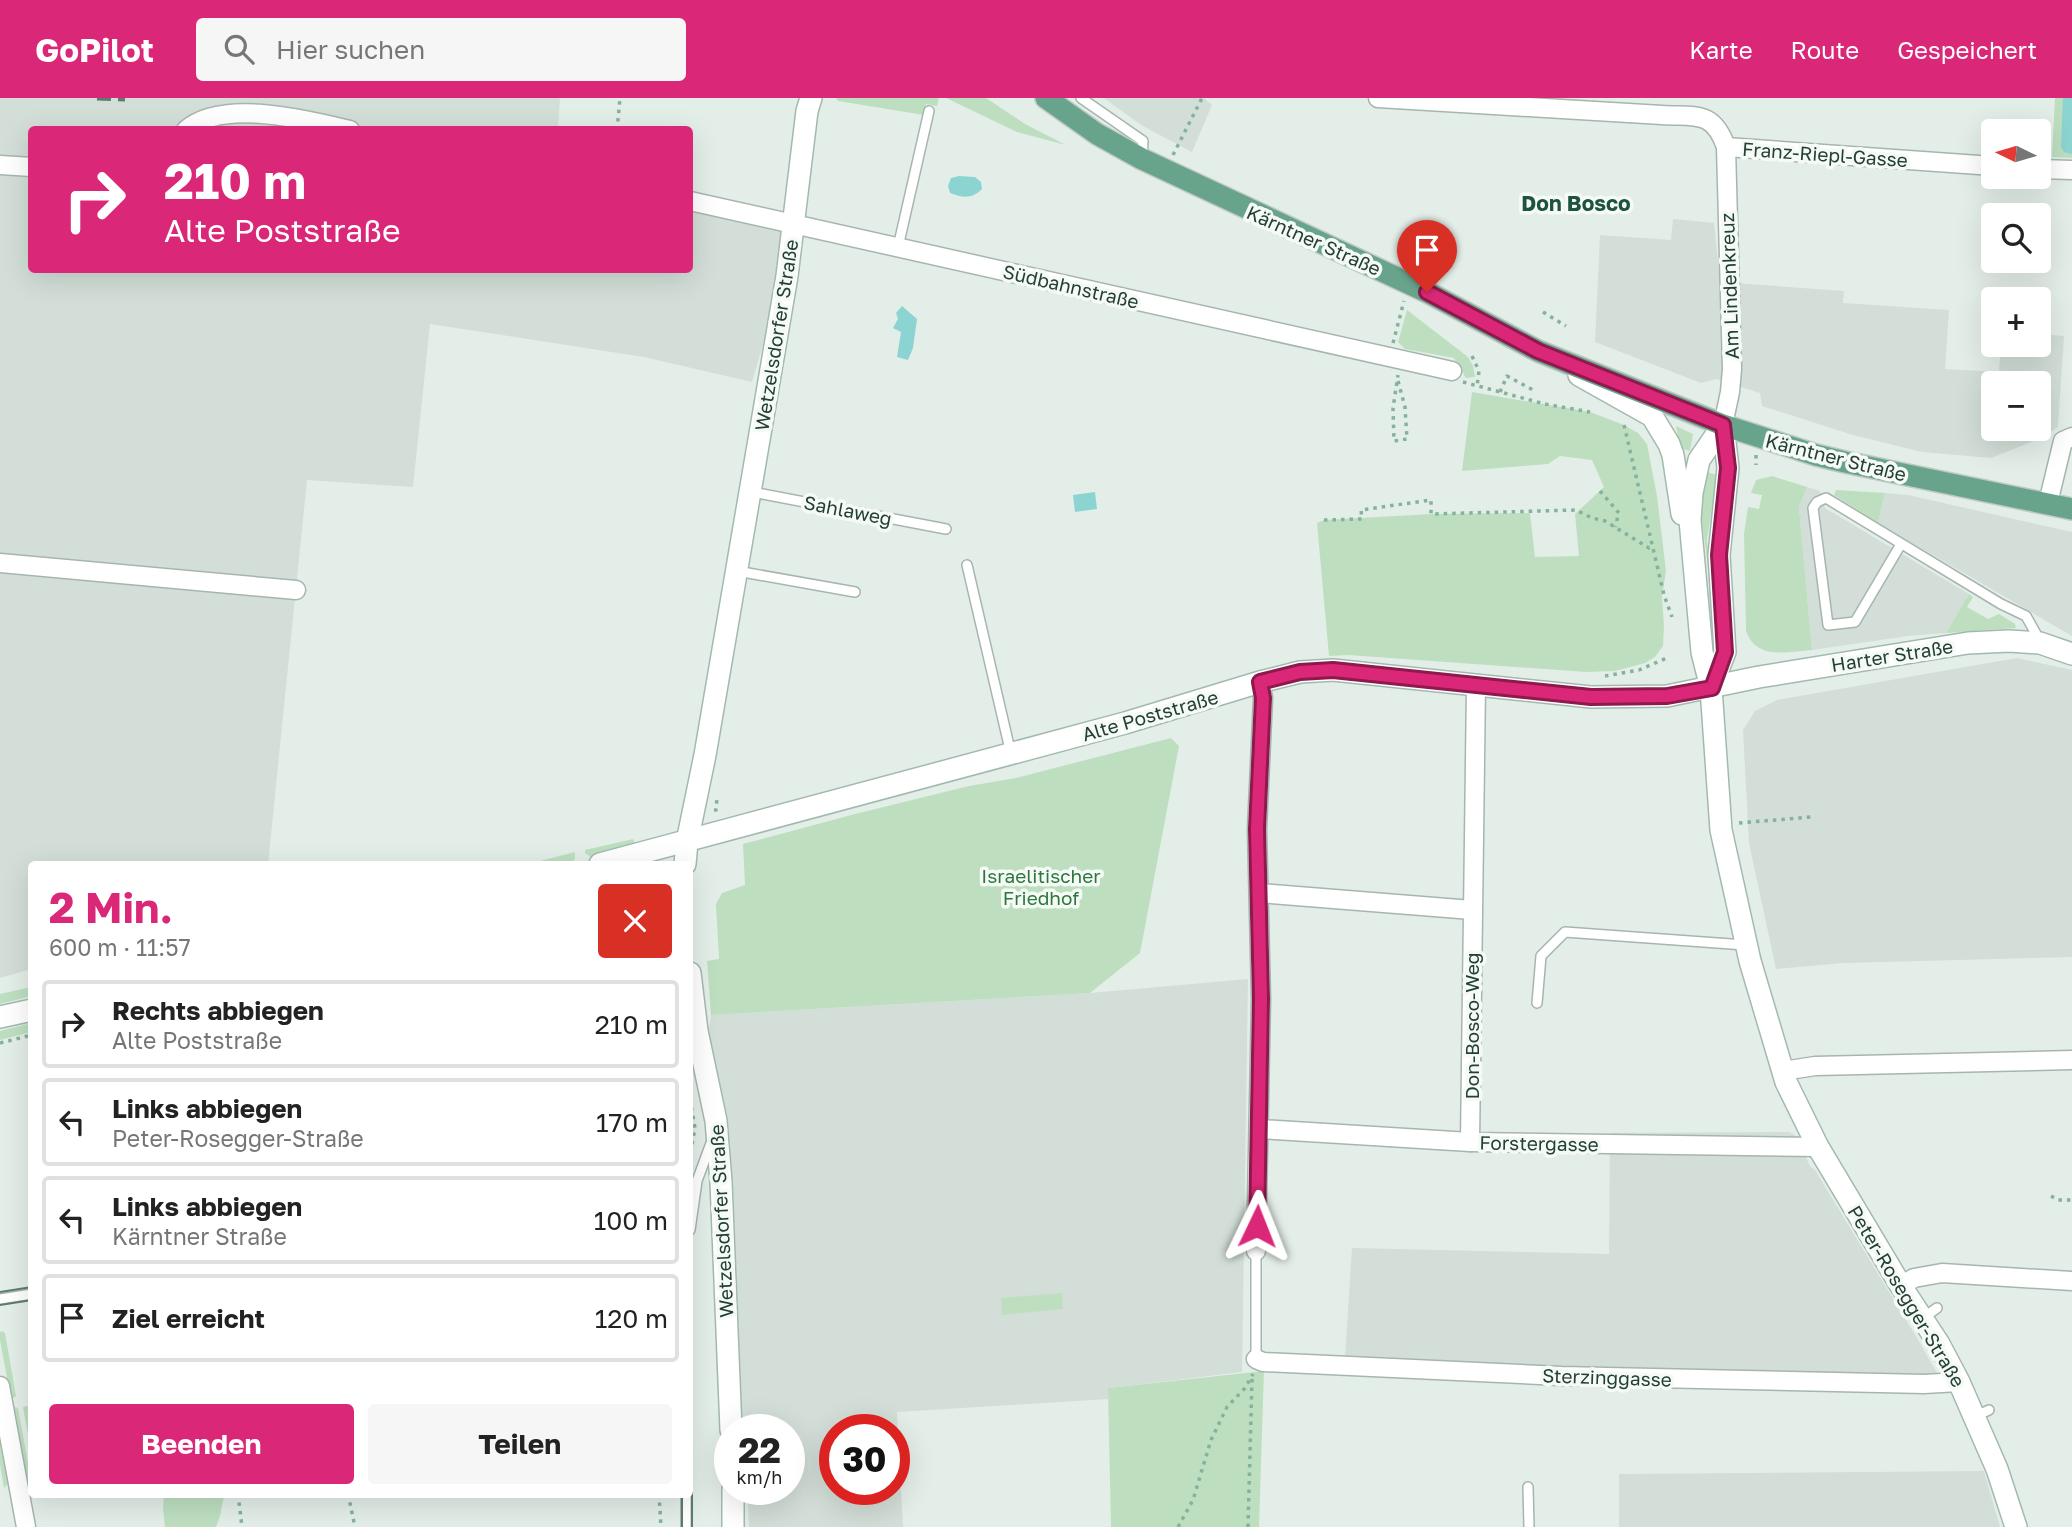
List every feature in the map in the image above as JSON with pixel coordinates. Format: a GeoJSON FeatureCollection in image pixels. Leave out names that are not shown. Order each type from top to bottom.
{"type":"FeatureCollection","features":[{"type":"Feature","properties":{"kind":"main road","name":"Wetzelsdorfer Straße"},"geometry":{"type":"LineString","coordinates":[[685,861],[750,492],[794,224],[807,111],[811,98]]}},
{"type":"Feature","properties":{"kind":"main road","name":"Kärntner Straße"},"geometry":{"type":"LineString","coordinates":[[1046,98],[1097,134],[1142,159],[1427,292],[1538,351],[1723,425],[1816,455],[1889,473],[2072,509]]}},
{"type":"Feature","properties":{"kind":"main road"},"geometry":{"type":"LineString","coordinates":[[1538,351],[1651,416],[1669,444],[1683,522],[1691,546]]}},
{"type":"Feature","properties":{"kind":"main road","name":"Peter-Rosegger-Straße"},"geometry":{"type":"LineString","coordinates":[[1723,425],[1699,460],[1689,520],[1702,652],[1712,688],[1721,830],[1745,945],[1783,1071],[1818,1147],[1901,1286],[1930,1313],[1959,1382],[1982,1413],[2018,1517]]}},
{"type":"Feature","properties":{"kind":"main road","name":"Peter-Rosegger-Straße"},"geometry":{"type":"LineString","coordinates":[[1712,688],[1725,652],[1719,555],[1728,468],[1723,425]]}},
{"type":"Feature","properties":{"kind":"main road","name":"Harter Straße"},"geometry":{"type":"LineString","coordinates":[[1712,688],[1759,677],[1968,643],[2040,643],[2072,654]]}},
{"type":"Feature","properties":{"kind":"main road","name":"Alte Poststraße"},"geometry":{"type":"LineString","coordinates":[[612,861],[1011,754],[1300,672],[1333,670],[1591,697],[1667,696],[1712,688]]}},
{"type":"Feature","properties":{"kind":"main road","name":"Wetzelsdorfer Straße"},"geometry":{"type":"LineString","coordinates":[[693,1002],[716,1121],[726,1266],[731,1414]]}},
{"type":"Feature","properties":{"kind":"main road"},"geometry":{"type":"LineString","coordinates":[[0,1017],[28,1011]]}},
{"type":"Feature","properties":{"kind":"main road"},"geometry":{"type":"LineString","coordinates":[[733,1505],[733,1527]]}},
{"type":"Feature","properties":{"kind":"street","name":"Franz-Riepl-Gasse"},"geometry":{"type":"LineString","coordinates":[[1378,98],[1707,118],[1719,130],[1726,147],[1981,165]]}},
{"type":"Feature","properties":{"kind":"street"},"geometry":{"type":"LineString","coordinates":[[189,124],[220,114],[266,111],[332,126]]}},
{"type":"Feature","properties":{"kind":"street","name":"Am Lindenkreuz"},"geometry":{"type":"LineString","coordinates":[[1723,425],[1732,369],[1726,147]]}},
{"type":"Feature","properties":{"kind":"street"},"geometry":{"type":"LineString","coordinates":[[0,165],[28,167]]}},
{"type":"Feature","properties":{"kind":"street"},"geometry":{"type":"LineString","coordinates":[[2051,169],[2072,170]]}},
{"type":"Feature","properties":{"kind":"street","name":"Südbahnstraße"},"geometry":{"type":"LineString","coordinates":[[693,202],[1452,371]]}},
{"type":"Feature","properties":{"kind":"street"},"geometry":{"type":"LineString","coordinates":[[2048,503],[2063,441],[2072,438]]}},
{"type":"Feature","properties":{"kind":"street"},"geometry":{"type":"LineString","coordinates":[[0,563],[296,590]]}},
{"type":"Feature","properties":{"kind":"street"},"geometry":{"type":"LineString","coordinates":[[1256,1251],[1260,1129],[1257,829],[1263,698],[1260,682]]}},
{"type":"Feature","properties":{"kind":"street","name":"Don-Bosco-Weg"},"geometry":{"type":"LineString","coordinates":[[1470,1142],[1476,685]]}},
{"type":"Feature","properties":{"kind":"street"},"geometry":{"type":"LineString","coordinates":[[1259,893],[1472,910]]}},
{"type":"Feature","properties":{"kind":"street"},"geometry":{"type":"LineString","coordinates":[[1783,1071],[1815,1066],[2072,1060]]}},
{"type":"Feature","properties":{"kind":"street","name":"Forstergasse"},"geometry":{"type":"LineString","coordinates":[[1260,1129],[1470,1142],[1818,1147]]}},
{"type":"Feature","properties":{"kind":"street"},"geometry":{"type":"LineString","coordinates":[[1901,1286],[1914,1278],[1942,1273],[2072,1282]]}},
{"type":"Feature","properties":{"kind":"street","name":"Sterzinggasse"},"geometry":{"type":"LineString","coordinates":[[1254,1369],[1263,1362],[1561,1376],[1910,1384],[1959,1382]]}},
{"type":"Feature","properties":{"kind":"street"},"geometry":{"type":"LineString","coordinates":[[0,1387],[25,1522]]}},
{"type":"Feature","properties":{"kind":"lane"},"geometry":{"type":"LineString","coordinates":[[1081,98],[1143,141],[1142,159]]}},
{"type":"Feature","properties":{"kind":"lane"},"geometry":{"type":"LineString","coordinates":[[898,247],[929,111]]}},
{"type":"Feature","properties":{"kind":"lane","name":"Sahlaweg"},"geometry":{"type":"LineString","coordinates":[[750,492],[946,529]]}},
{"type":"Feature","properties":{"kind":"lane"},"geometry":{"type":"LineString","coordinates":[[1901,544],[1855,622],[1828,625],[1813,508],[1817,502],[1826,498],[2001,604],[2026,616],[2040,643]]}},
{"type":"Feature","properties":{"kind":"lane"},"geometry":{"type":"LineString","coordinates":[[967,565],[1011,754]]}},
{"type":"Feature","properties":{"kind":"lane"},"geometry":{"type":"LineString","coordinates":[[735,571],[855,592]]}},
{"type":"Feature","properties":{"kind":"lane"},"geometry":{"type":"LineString","coordinates":[[1537,1003],[1541,956],[1565,932],[1745,945]]}},
{"type":"Feature","properties":{"kind":"lane"},"geometry":{"type":"LineString","coordinates":[[693,1184],[711,1146],[716,1121]]}},
{"type":"Feature","properties":{"kind":"lane"},"geometry":{"type":"LineString","coordinates":[[1254,1369],[1256,1251]]}},
{"type":"Feature","properties":{"kind":"lane"},"geometry":{"type":"LineString","coordinates":[[0,1298],[28,1294]]}},
{"type":"Feature","properties":{"kind":"lane"},"geometry":{"type":"LineString","coordinates":[[1528,1487],[1529,1527]]}},
{"type":"Feature","properties":{"kind":"lane"},"geometry":{"type":"LineString","coordinates":[[686,1498],[686,1527]]}},
{"type":"Feature","properties":{"kind":"path"},"geometry":{"type":"LineString","coordinates":[[617,126],[620,98]]}},
{"type":"Feature","properties":{"kind":"path"},"geometry":{"type":"LineString","coordinates":[[1172,156],[1202,98]]}},
{"type":"Feature","properties":{"kind":"path"},"geometry":{"type":"LineString","coordinates":[[1389,359],[1404,301]]}},
{"type":"Feature","properties":{"kind":"path"},"geometry":{"type":"LineString","coordinates":[[1543,312],[1566,326]]}},
{"type":"Feature","properties":{"kind":"path"},"geometry":{"type":"LineString","coordinates":[[1472,356],[1479,371],[1477,386],[1590,412]]}},
{"type":"Feature","properties":{"kind":"path"},"geometry":{"type":"LineString","coordinates":[[1500,393],[1507,376],[1535,391]]}},
{"type":"Feature","properties":{"kind":"path"},"geometry":{"type":"LineString","coordinates":[[1398,381],[1405,409],[1406,439],[1394,441],[1393,408],[1398,381]]}},
{"type":"Feature","properties":{"kind":"path"},"geometry":{"type":"LineString","coordinates":[[1624,425],[1664,595],[1672,617]]}},
{"type":"Feature","properties":{"kind":"path"},"geometry":{"type":"LineString","coordinates":[[1600,492],[1619,513],[1615,527]]}},
{"type":"Feature","properties":{"kind":"path"},"geometry":{"type":"LineString","coordinates":[[1324,520],[1362,519],[1361,510],[1431,500],[1432,513],[1576,510],[1615,527],[1649,548],[1653,547]]}},
{"type":"Feature","properties":{"kind":"path"},"geometry":{"type":"LineString","coordinates":[[1604,676],[1639,670],[1670,657]]}},
{"type":"Feature","properties":{"kind":"path"},"geometry":{"type":"LineString","coordinates":[[1739,823],[1811,817]]}},
{"type":"Feature","properties":{"kind":"path"},"geometry":{"type":"LineString","coordinates":[[0,1043],[28,1036]]}},
{"type":"Feature","properties":{"kind":"path"},"geometry":{"type":"LineString","coordinates":[[693,1117],[693,1139]]}},
{"type":"Feature","properties":{"kind":"path"},"geometry":{"type":"LineString","coordinates":[[2051,1196],[2058,1200],[2072,1200]]}},
{"type":"Feature","properties":{"kind":"path"},"geometry":{"type":"LineString","coordinates":[[1178,1527],[1193,1500],[1211,1440],[1227,1407],[1245,1388],[1254,1369]]}},
{"type":"Feature","properties":{"kind":"path"},"geometry":{"type":"LineString","coordinates":[[1248,1527],[1254,1369]]}},
{"type":"Feature","properties":{"kind":"path"},"geometry":{"type":"LineString","coordinates":[[238,1498],[242,1527]]}},
{"type":"Feature","properties":{"kind":"path"},"geometry":{"type":"LineString","coordinates":[[349,1498],[355,1527]]}},
{"type":"Feature","properties":{"kind":"path"},"geometry":{"type":"LineString","coordinates":[[659,1498],[661,1527]]}},
{"type":"Feature","properties":{"kind":"shaded area"},"geometry":{"type":"Polygon","coordinates":[[[0,98],[560,98],[558,126],[28,126],[28,273],[693,273],[693,194],[800,219],[752,382],[644,357],[430,324],[413,487],[307,480],[268,861],[28,861],[28,970],[0,978],[0,98]]]}},
{"type":"Feature","properties":{"kind":"shaded area"},"geometry":{"type":"Polygon","coordinates":[[[1104,98],[1204,98],[1212,105],[1192,152],[1141,125],[1104,98]]]}},
{"type":"Feature","properties":{"kind":"shaded area"},"geometry":{"type":"Polygon","coordinates":[[[1673,219],[1714,223],[1720,282],[1844,291],[1843,303],[1949,310],[1945,369],[1981,371],[1981,441],[2034,441],[1991,458],[1922,452],[1853,435],[1762,406],[1760,393],[1716,379],[1701,383],[1595,342],[1600,235],[1671,240],[1673,219]]]}},
{"type":"Feature","properties":{"kind":"shaded area"},"geometry":{"type":"Polygon","coordinates":[[[2051,335],[2064,336],[2058,427],[2051,431],[2051,371],[1999,371],[2000,357],[2051,357],[2051,335]]]}},
{"type":"Feature","properties":{"kind":"shaded area"},"geometry":{"type":"Polygon","coordinates":[[[1807,487],[1820,491],[1825,508],[1969,594],[1946,633],[1812,650],[1799,507],[1807,487]]]}},
{"type":"Feature","properties":{"kind":"shaded area"},"geometry":{"type":"Polygon","coordinates":[[[1885,493],[1908,495],[2072,532],[2072,636],[1878,523],[1885,493]]]}},
{"type":"Feature","properties":{"kind":"shaded area"},"geometry":{"type":"Polygon","coordinates":[[[2017,658],[2072,670],[2072,957],[1844,963],[1776,969],[1749,843],[1743,730],[1755,711],[1777,700],[2017,658]]]}},
{"type":"Feature","properties":{"kind":"shaded area"},"geometry":{"type":"Polygon","coordinates":[[[1248,979],[1242,1372],[1109,1388],[1108,1399],[897,1414],[819,1414],[819,1505],[902,1505],[903,1527],[749,1527],[748,1505],[805,1505],[805,1414],[741,1414],[730,1180],[709,1030],[711,1015],[1090,993],[1248,979]]]}},
{"type":"Feature","properties":{"kind":"shaded area"},"geometry":{"type":"Polygon","coordinates":[[[1789,1132],[1795,1135],[1810,1166],[1815,1170],[1917,1338],[1938,1375],[1943,1390],[1344,1374],[1352,1248],[1609,1254],[1610,1133],[1789,1132]]]}},
{"type":"Feature","properties":{"kind":"shaded area"},"geometry":{"type":"Polygon","coordinates":[[[1984,1471],[2000,1527],[1619,1527],[1619,1474],[1984,1471]]]}},
{"type":"Feature","properties":{"kind":"green space"},"geometry":{"type":"Polygon","coordinates":[[[836,98],[939,98],[937,106],[926,104],[924,115],[838,101],[836,98]]]}},
{"type":"Feature","properties":{"kind":"green space"},"geometry":{"type":"Polygon","coordinates":[[[946,98],[986,98],[1025,124],[1066,145],[1017,132],[946,98]]]}},
{"type":"Feature","properties":{"kind":"green space"},"geometry":{"type":"Polygon","coordinates":[[[2055,98],[2072,98],[2072,158],[2052,157],[2055,98]]]}},
{"type":"Feature","properties":{"kind":"green space"},"geometry":{"type":"Polygon","coordinates":[[[1407,310],[1468,357],[1475,377],[1466,378],[1454,358],[1405,349],[1398,342],[1407,310]]]}},
{"type":"Feature","properties":{"kind":"green space"},"geometry":{"type":"Polygon","coordinates":[[[1472,392],[1590,412],[1624,425],[1638,433],[1647,444],[1657,496],[1666,571],[1662,597],[1663,646],[1655,657],[1645,663],[1615,671],[1586,672],[1348,655],[1329,656],[1317,523],[1324,520],[1431,514],[1530,513],[1535,557],[1579,556],[1575,514],[1604,487],[1592,460],[1560,456],[1548,464],[1462,471],[1472,392]]]}},
{"type":"Feature","properties":{"kind":"green space"},"geometry":{"type":"Polygon","coordinates":[[[1676,426],[1693,434],[1690,451],[1680,448],[1676,426]]]}},
{"type":"Feature","properties":{"kind":"green space"},"geometry":{"type":"Polygon","coordinates":[[[1707,472],[1717,475],[1707,540],[1718,646],[1702,521],[1707,472]]]}},
{"type":"Feature","properties":{"kind":"green space"},"geometry":{"type":"Polygon","coordinates":[[[1772,476],[1807,487],[1799,507],[1812,650],[1783,653],[1765,650],[1751,640],[1746,631],[1744,534],[1748,507],[1759,509],[1762,495],[1751,493],[1756,480],[1772,476]]]}},
{"type":"Feature","properties":{"kind":"green space"},"geometry":{"type":"Polygon","coordinates":[[[1836,490],[1885,493],[1878,523],[1834,495],[1836,490]]]}},
{"type":"Feature","properties":{"kind":"green space"},"geometry":{"type":"Polygon","coordinates":[[[1969,594],[1973,597],[1967,607],[1988,619],[1999,614],[2015,624],[2016,628],[1946,633],[1969,594]]]}},
{"type":"Feature","properties":{"kind":"green space","name":"Israelitischer Friedhof"},"geometry":{"type":"Polygon","coordinates":[[[1171,738],[1179,746],[1140,953],[1090,993],[711,1015],[707,961],[719,959],[716,904],[722,893],[745,885],[743,844],[855,814],[969,786],[1016,778],[1171,738]]]}},
{"type":"Feature","properties":{"kind":"green space"},"geometry":{"type":"Polygon","coordinates":[[[633,839],[636,846],[591,857],[585,853],[585,850],[633,839]]]}},
{"type":"Feature","properties":{"kind":"green space"},"geometry":{"type":"Polygon","coordinates":[[[575,852],[572,861],[540,861],[575,852]]]}},
{"type":"Feature","properties":{"kind":"green space"},"geometry":{"type":"Polygon","coordinates":[[[28,988],[28,997],[0,1004],[0,994],[28,988]]]}},
{"type":"Feature","properties":{"kind":"green space"},"geometry":{"type":"Polygon","coordinates":[[[28,1024],[28,1033],[0,1040],[0,1031],[28,1024]]]}},
{"type":"Feature","properties":{"kind":"green space"},"geometry":{"type":"Polygon","coordinates":[[[1062,1293],[1063,1309],[1002,1315],[1001,1298],[1062,1293]]]}},
{"type":"Feature","properties":{"kind":"green space"},"geometry":{"type":"Polygon","coordinates":[[[2,1331],[5,1333],[16,1396],[11,1400],[0,1340],[2,1331]]]}},
{"type":"Feature","properties":{"kind":"green space"},"geometry":{"type":"Polygon","coordinates":[[[1264,1371],[1259,1527],[1111,1527],[1108,1388],[1264,1371]]]}},
{"type":"Feature","properties":{"kind":"green space"},"geometry":{"type":"Polygon","coordinates":[[[28,1406],[28,1434],[23,1407],[28,1406]]]}},
{"type":"Feature","properties":{"kind":"green space"},"geometry":{"type":"Polygon","coordinates":[[[12,1408],[18,1408],[28,1463],[28,1478],[25,1477],[12,1408]]]}},
{"type":"Feature","properties":{"kind":"green space"},"geometry":{"type":"Polygon","coordinates":[[[0,1428],[10,1482],[4,1488],[0,1465],[0,1428]]]}},
{"type":"Feature","properties":{"kind":"green space"},"geometry":{"type":"Polygon","coordinates":[[[164,1498],[223,1498],[216,1527],[165,1527],[164,1498]]]}},
{"type":"Feature","properties":{"kind":"water"},"geometry":{"type":"Polygon","coordinates":[[[2063,98],[2072,98],[2072,154],[2064,152],[2061,147],[2063,98]]]}},
{"type":"Feature","properties":{"kind":"water"},"geometry":{"type":"Polygon","coordinates":[[[975,177],[981,182],[982,189],[967,197],[950,193],[948,186],[951,178],[975,177]]]}},
{"type":"Feature","properties":{"kind":"water"},"geometry":{"type":"Polygon","coordinates":[[[902,306],[917,319],[913,348],[908,360],[897,357],[901,332],[893,328],[898,319],[896,313],[902,306]]]}},
{"type":"Feature","properties":{"kind":"water"},"geometry":{"type":"Polygon","coordinates":[[[1095,492],[1097,509],[1075,512],[1073,495],[1095,492]]]}},
{"type":"Feature","properties":{"kind":"tram line"},"geometry":{"type":"LineString","coordinates":[[0,1292],[28,1288]]}},
{"type":"Feature","properties":{"kind":"tram line"},"geometry":{"type":"LineString","coordinates":[[0,1305],[28,1301]]}},
{"type":"Feature","properties":{"kind":"tram line"},"geometry":{"type":"LineString","coordinates":[[682,1498],[682,1527]]}},
{"type":"Feature","properties":{"kind":"tram line"},"geometry":{"type":"LineString","coordinates":[[692,1498],[692,1527]]}},
{"type":"Feature","properties":{"kind":"railway"},"geometry":{"type":"LineString","coordinates":[[97,98],[125,99]]}},
{"type":"Feature","properties":{"kind":"district","name":"Don Bosco"},"geometry":{"type":"Point","coordinates":[1576,203]}},
{"type":"Feature","properties":{"kind":"route"},"geometry":{"type":"LineString","coordinates":[[1257,1226],[1261,999],[1257,829],[1263,698],[1260,682],[1300,672],[1333,670],[1591,697],[1667,696],[1712,688],[1725,652],[1719,555],[1728,468],[1723,425],[1538,351],[1427,292]]}}]}
